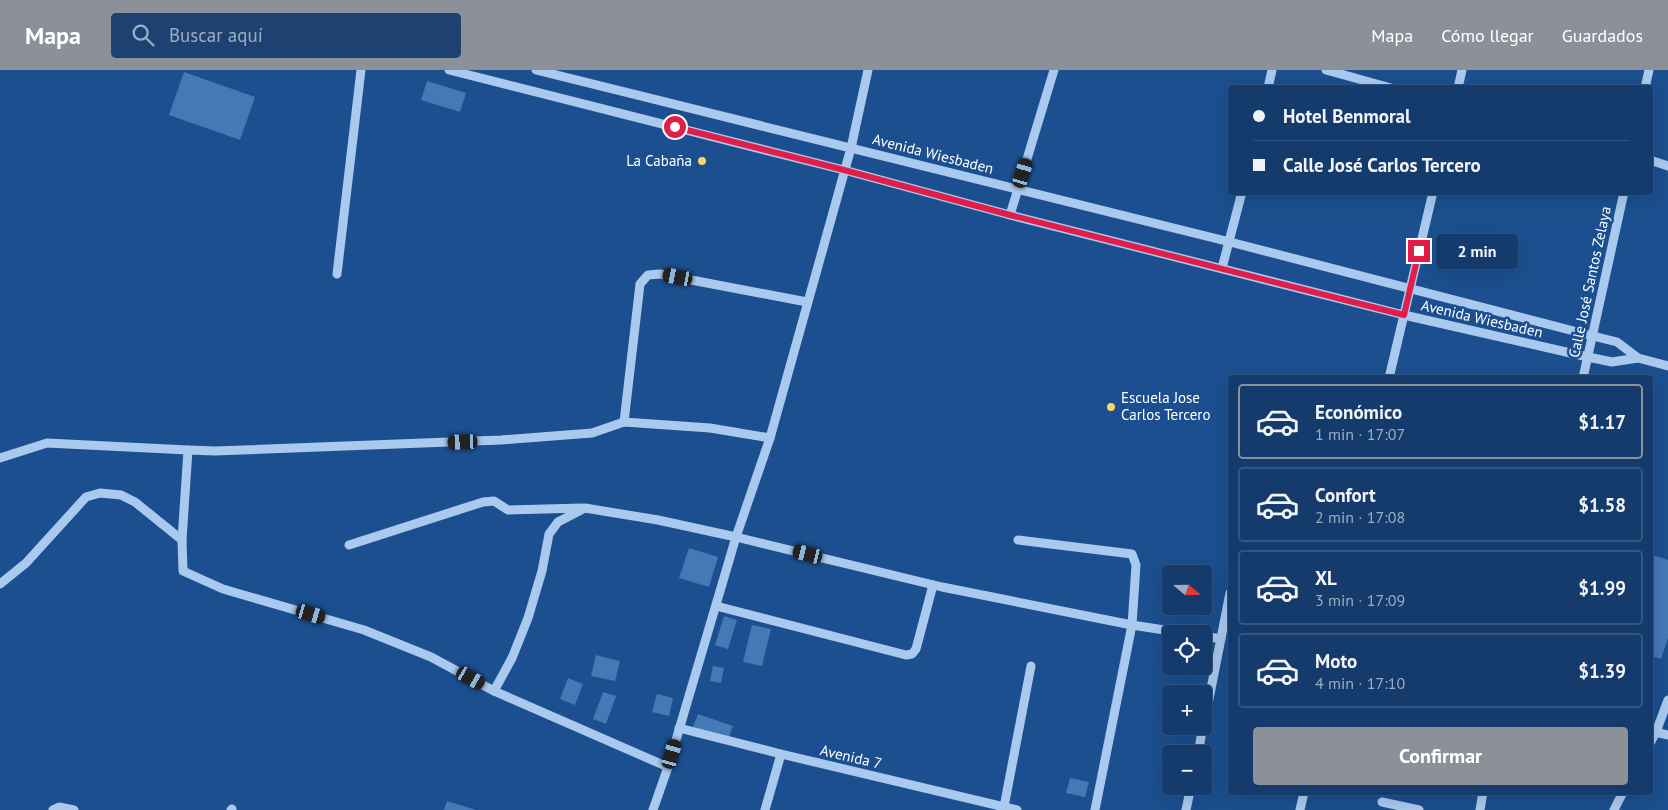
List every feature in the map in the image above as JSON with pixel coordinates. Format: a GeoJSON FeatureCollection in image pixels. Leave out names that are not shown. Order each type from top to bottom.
{"type":"FeatureCollection","features":[{"type":"Feature","properties":{"kind":"street"},"geometry":{"type":"LineString","coordinates":[[337,274],[361,70]]}},
{"type":"Feature","properties":{"kind":"street","name":"Avenida Wiesbaden"},"geometry":{"type":"LineString","coordinates":[[450,70],[1404,315],[1612,362],[1638,358]]}},
{"type":"Feature","properties":{"kind":"street","name":"Avenida Wiesbaden"},"geometry":{"type":"LineString","coordinates":[[536,70],[1230,242],[1617,342],[1638,358],[1668,366]]}},
{"type":"Feature","properties":{"kind":"street"},"geometry":{"type":"LineString","coordinates":[[653,810],[668,767],[736,537],[770,438],[851,148],[868,70]]}},
{"type":"Feature","properties":{"kind":"street"},"geometry":{"type":"LineString","coordinates":[[1010,215],[1054,70]]}},
{"type":"Feature","properties":{"kind":"street"},"geometry":{"type":"LineString","coordinates":[[1269,85],[1272,70]]}},
{"type":"Feature","properties":{"kind":"street"},"geometry":{"type":"LineString","coordinates":[[1326,70],[1380,85]]}},
{"type":"Feature","properties":{"kind":"street"},"geometry":{"type":"LineString","coordinates":[[1459,85],[1462,70]]}},
{"type":"Feature","properties":{"kind":"street"},"geometry":{"type":"LineString","coordinates":[[1646,85],[1649,70]]}},
{"type":"Feature","properties":{"kind":"street"},"geometry":{"type":"LineString","coordinates":[[1653,161],[1668,166]]}},
{"type":"Feature","properties":{"kind":"street"},"geometry":{"type":"LineString","coordinates":[[1222,268],[1241,195]]}},
{"type":"Feature","properties":{"kind":"street"},"geometry":{"type":"LineString","coordinates":[[1390,375],[1432,195]]}},
{"type":"Feature","properties":{"kind":"street","name":"Calle José Santos Zelaya"},"geometry":{"type":"LineString","coordinates":[[1584,375],[1623,195]]}},
{"type":"Feature","properties":{"kind":"street"},"geometry":{"type":"LineString","coordinates":[[624,422],[640,284],[648,275],[660,274],[807,302]]}},
{"type":"Feature","properties":{"kind":"street"},"geometry":{"type":"LineString","coordinates":[[0,458],[47,443],[215,451],[501,440],[592,433],[624,422],[710,428],[770,438]]}},
{"type":"Feature","properties":{"kind":"street"},"geometry":{"type":"LineString","coordinates":[[188,450],[182,540],[183,571],[223,589],[364,630],[431,657],[494,691],[668,767]]}},
{"type":"Feature","properties":{"kind":"street"},"geometry":{"type":"LineString","coordinates":[[0,584],[26,563],[86,497],[100,493],[121,496],[135,502],[182,540]]}},
{"type":"Feature","properties":{"kind":"street"},"geometry":{"type":"LineString","coordinates":[[349,544],[484,502],[494,502],[508,510],[585,508],[658,520],[736,537],[933,585],[1162,630]]}},
{"type":"Feature","properties":{"kind":"street"},"geometry":{"type":"LineString","coordinates":[[494,691],[512,658],[528,618],[542,570],[549,534],[558,522],[585,508]]}},
{"type":"Feature","properties":{"kind":"street"},"geometry":{"type":"LineString","coordinates":[[1018,540],[1132,554],[1136,564],[1132,625],[1095,810]]}},
{"type":"Feature","properties":{"kind":"street"},"geometry":{"type":"LineString","coordinates":[[716,606],[906,655],[912,654],[916,649],[933,585]]}},
{"type":"Feature","properties":{"kind":"street"},"geometry":{"type":"LineString","coordinates":[[1212,685],[1221,639],[1228,621]]}},
{"type":"Feature","properties":{"kind":"street"},"geometry":{"type":"LineString","coordinates":[[1212,637],[1221,639]]}},
{"type":"Feature","properties":{"kind":"street"},"geometry":{"type":"LineString","coordinates":[[1004,807],[1031,666]]}},
{"type":"Feature","properties":{"kind":"street"},"geometry":{"type":"LineString","coordinates":[[1668,700],[1653,731],[1668,735]]}},
{"type":"Feature","properties":{"kind":"street","name":"Avenida 7"},"geometry":{"type":"LineString","coordinates":[[679,728],[1017,810]]}},
{"type":"Feature","properties":{"kind":"street"},"geometry":{"type":"LineString","coordinates":[[765,810],[781,754]]}},
{"type":"Feature","properties":{"kind":"street"},"geometry":{"type":"LineString","coordinates":[[1186,810],[1189,795]]}},
{"type":"Feature","properties":{"kind":"street"},"geometry":{"type":"LineString","coordinates":[[1300,810],[1303,795]]}},
{"type":"Feature","properties":{"kind":"street"},"geometry":{"type":"LineString","coordinates":[[1480,810],[1483,795]]}},
{"type":"Feature","properties":{"kind":"street"},"geometry":{"type":"LineString","coordinates":[[1614,810],[1622,795]]}},
{"type":"Feature","properties":{"kind":"street"},"geometry":{"type":"LineString","coordinates":[[1382,802],[1418,810]]}},
{"type":"Feature","properties":{"kind":"street"},"geometry":{"type":"LineString","coordinates":[[54,810],[58,807],[74,810]]}},
{"type":"Feature","properties":{"kind":"building"},"geometry":{"type":"Polygon","coordinates":[[[184,72],[255,97],[240,140],[169,115],[184,72]]]}},
{"type":"Feature","properties":{"kind":"building"},"geometry":{"type":"Polygon","coordinates":[[[427,81],[466,93],[460,112],[421,100],[427,81]]]}},
{"type":"Feature","properties":{"kind":"building"},"geometry":{"type":"Polygon","coordinates":[[[689,548],[718,557],[709,587],[679,578],[689,548]]]}},
{"type":"Feature","properties":{"kind":"building"},"geometry":{"type":"Polygon","coordinates":[[[1653,555],[1668,560],[1668,638],[1661,659],[1653,657],[1653,555]]]}},
{"type":"Feature","properties":{"kind":"building"},"geometry":{"type":"Polygon","coordinates":[[[724,616],[737,620],[728,649],[715,645],[724,616]]]}},
{"type":"Feature","properties":{"kind":"building"},"geometry":{"type":"Polygon","coordinates":[[[752,625],[771,629],[762,666],[743,662],[752,625]]]}},
{"type":"Feature","properties":{"kind":"building"},"geometry":{"type":"Polygon","coordinates":[[[596,655],[620,661],[615,681],[591,676],[596,655]]]}},
{"type":"Feature","properties":{"kind":"building"},"geometry":{"type":"Polygon","coordinates":[[[713,666],[724,668],[721,683],[710,681],[713,666]]]}},
{"type":"Feature","properties":{"kind":"building"},"geometry":{"type":"Polygon","coordinates":[[[568,678],[583,684],[575,705],[560,699],[568,678]]]}},
{"type":"Feature","properties":{"kind":"building"},"geometry":{"type":"Polygon","coordinates":[[[603,692],[616,696],[606,724],[593,719],[603,692]]]}},
{"type":"Feature","properties":{"kind":"building"},"geometry":{"type":"Polygon","coordinates":[[[657,694],[673,698],[669,716],[652,712],[657,694]]]}},
{"type":"Feature","properties":{"kind":"building"},"geometry":{"type":"Polygon","coordinates":[[[698,714],[733,726],[728,740],[693,727],[698,714]]]}},
{"type":"Feature","properties":{"kind":"building"},"geometry":{"type":"Polygon","coordinates":[[[1070,778],[1089,782],[1085,797],[1066,793],[1070,778]]]}},
{"type":"Feature","properties":{"kind":"building"},"geometry":{"type":"Polygon","coordinates":[[[447,801],[476,810],[444,810],[447,801]]]}},
{"type":"Feature","properties":{"kind":"place","name":"La Cabaña"},"geometry":{"type":"Point","coordinates":[702,161]}},
{"type":"Feature","properties":{"kind":"place","name":"Escuela Jose Carlos Tercero"},"geometry":{"type":"Point","coordinates":[1111,407]}},
{"type":"Feature","properties":{"kind":"route"},"geometry":{"type":"LineString","coordinates":[[675,127],[1010,215],[1404,315],[1419,251]]}}]}
